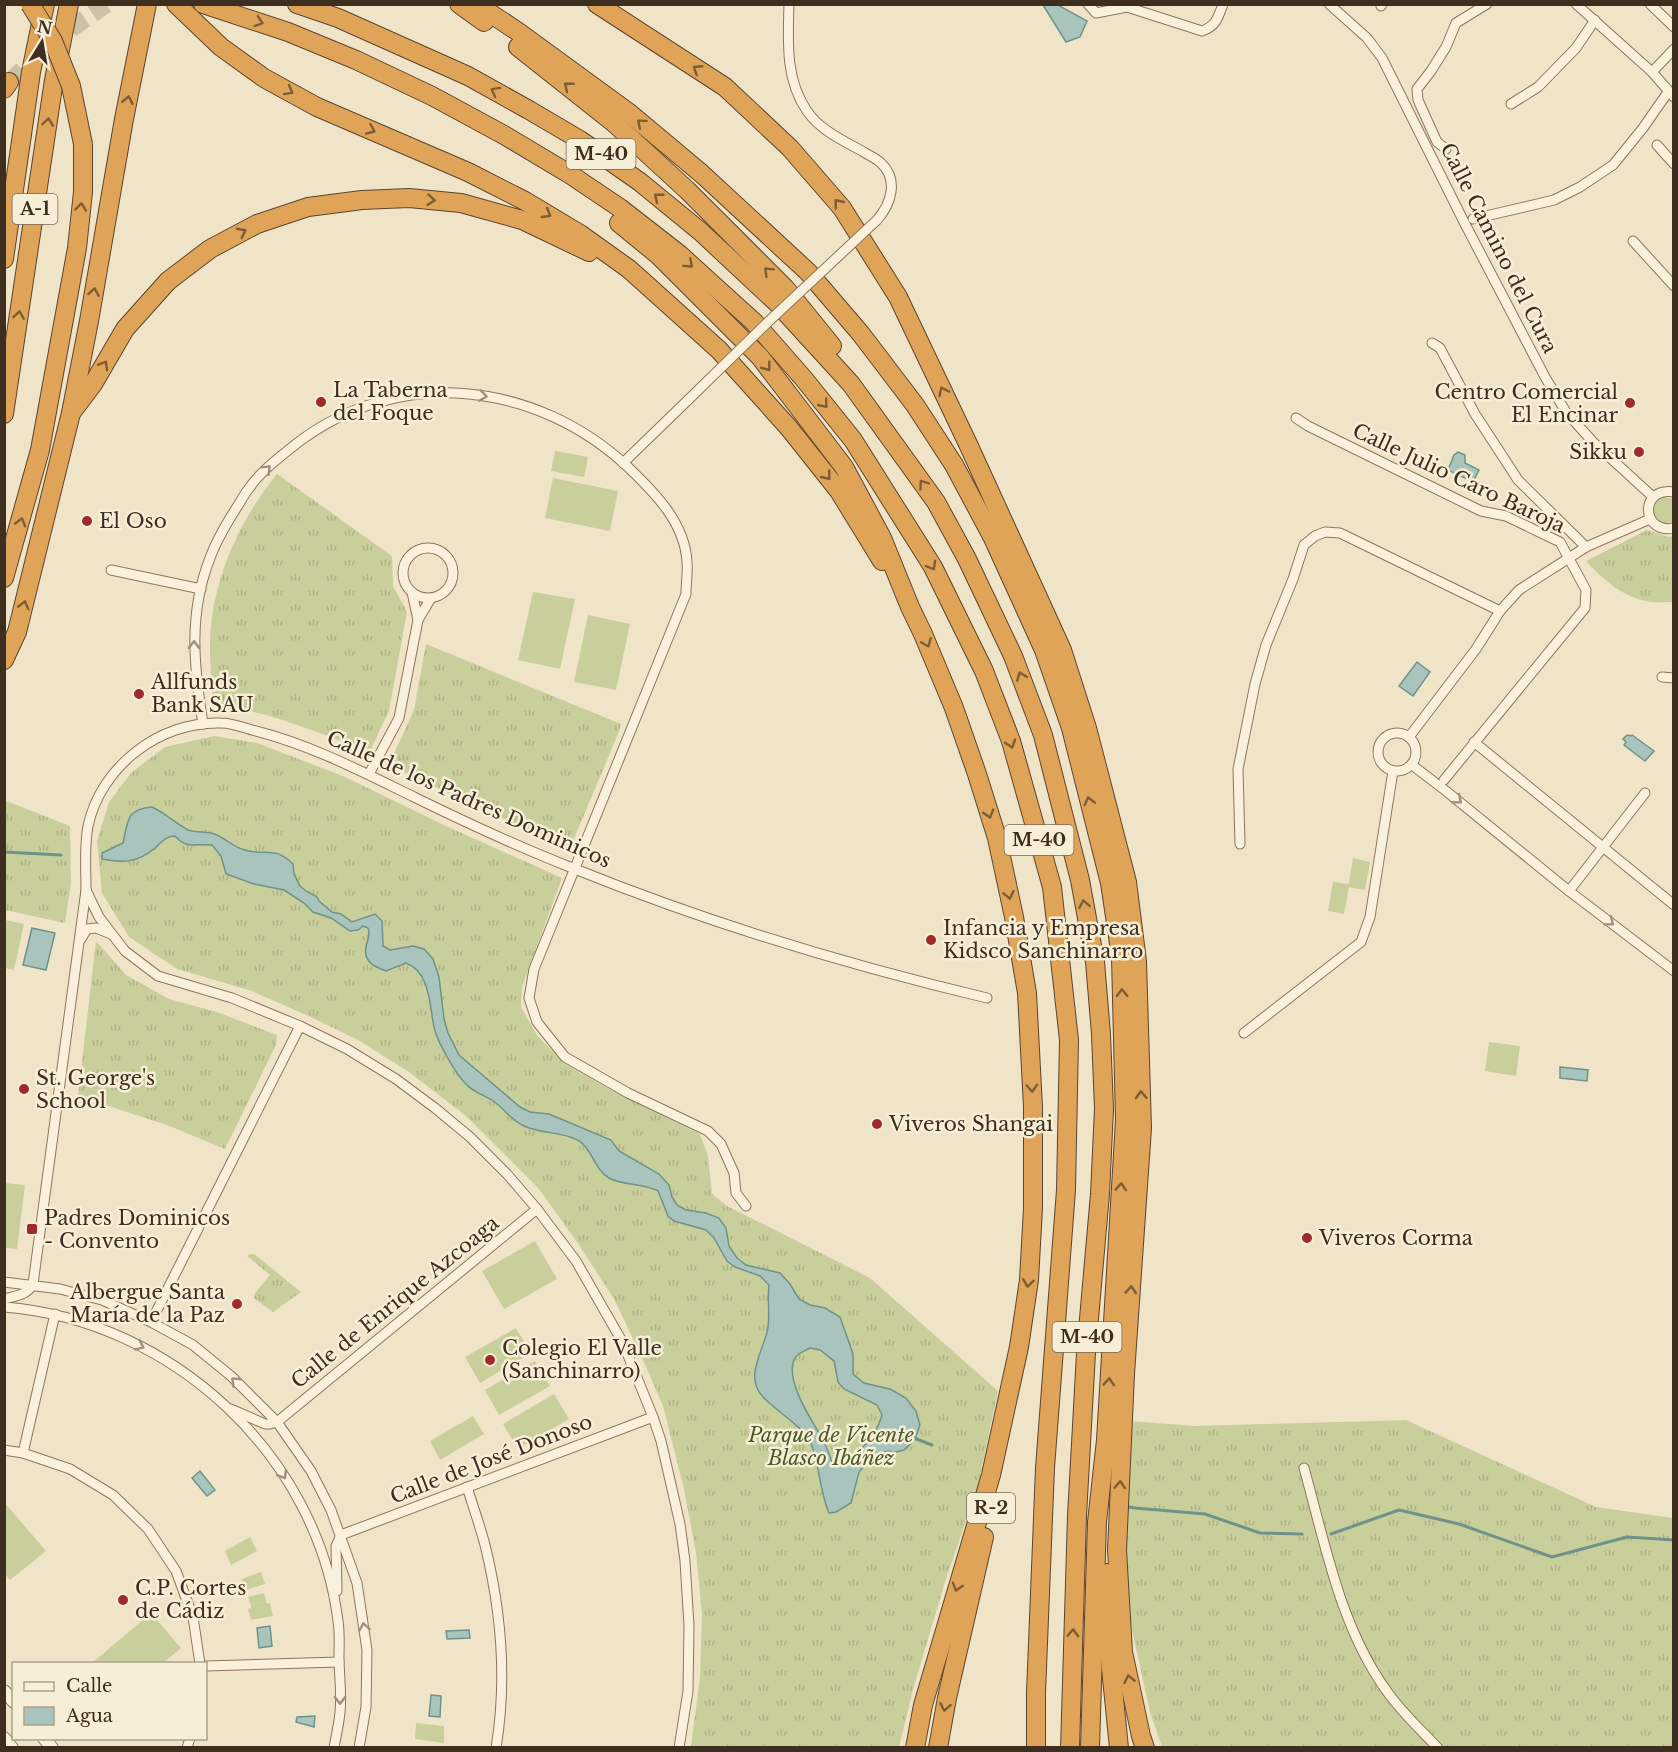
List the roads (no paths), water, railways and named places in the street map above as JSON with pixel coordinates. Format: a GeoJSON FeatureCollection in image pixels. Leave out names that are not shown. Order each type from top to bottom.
{"type":"FeatureCollection","features":[{"type":"Feature","properties":{"kind":"highway"},"geometry":{"type":"LineString","coordinates":[[4,578],[40,450],[75,259],[83,192],[83,144],[71,86],[53,41],[30,4]]}},
{"type":"Feature","properties":{"kind":"highway","name":"A-1"},"geometry":{"type":"LineString","coordinates":[[4,259],[31,72],[45,4]]}},
{"type":"Feature","properties":{"kind":"highway","name":"A-1"},"geometry":{"type":"LineString","coordinates":[[4,414],[54,80],[69,4]]}},
{"type":"Feature","properties":{"kind":"highway"},"geometry":{"type":"LineString","coordinates":[[4,660],[17,632],[71,413],[90,321],[124,119],[147,4]]}},
{"type":"Feature","properties":{"kind":"highway"},"geometry":{"type":"LineString","coordinates":[[176,4],[221,47],[264,78],[317,107],[468,172],[525,201],[580,234],[629,269],[719,350],[789,428],[839,490],[910,607]]}},
{"type":"Feature","properties":{"kind":"highway","name":"M-40"},"geometry":{"type":"LineString","coordinates":[[203,4],[288,32],[356,60],[432,96],[571,175],[620,207],[679,254],[755,323],[853,440],[933,567],[984,671],[1011,741],[1052,887],[1069,1040],[1066,1190],[1045,1468],[1036,1748]]}},
{"type":"Feature","properties":{"kind":"highway","name":"M-40"},"geometry":{"type":"LineString","coordinates":[[297,4],[338,18],[468,76],[580,140],[640,182],[700,232],[777,303],[851,384],[936,502],[967,559],[1013,656],[1043,735],[1080,880],[1095,962],[1101,1034],[1104,1108],[1077,1516],[1072,1748]]}},
{"type":"Feature","properties":{"kind":"highway"},"geometry":{"type":"LineString","coordinates":[[459,4],[508,38],[614,123],[687,190],[785,288],[849,367],[851,384]]}},
{"type":"Feature","properties":{"kind":"highway"},"geometry":{"type":"LineString","coordinates":[[476,4],[628,112],[702,174],[808,272],[861,334],[915,405],[954,465],[993,538],[1044,650],[1077,750],[1110,883],[1121,957],[1125,1120],[1106,1440],[1097,1522],[1090,1748]]}},
{"type":"Feature","properties":{"kind":"highway"},"geometry":{"type":"LineString","coordinates":[[597,4],[725,87],[790,148],[842,208],[898,297],[968,444],[1062,650],[1087,728],[1127,882],[1137,961],[1142,1128],[1125,1374],[1117,1550],[1123,1652],[1145,1748]]}},
{"type":"Feature","properties":{"kind":"highway"},"geometry":{"type":"LineString","coordinates":[[504,135],[515,150],[600,207],[658,255],[760,357],[844,467],[882,538],[954,708],[997,838],[1027,993],[1033,1107],[1033,1208],[1029,1280],[1019,1347],[991,1475],[923,1705],[915,1748]]}},
{"type":"Feature","properties":{"kind":"highway"},"geometry":{"type":"LineString","coordinates":[[71,413],[93,384],[124,329],[168,281],[210,249],[228,239],[257,224],[308,207],[362,200],[409,198],[461,202],[522,220],[583,249],[675,309]]}},
{"type":"Feature","properties":{"kind":"highway","name":"R-2"},"geometry":{"type":"LineString","coordinates":[[938,1748],[965,1614],[1016,1404],[1019,1347]]}},
{"type":"Feature","properties":{"kind":"highway"},"geometry":{"type":"LineString","coordinates":[[1106,1440],[1108,1638],[1119,1748]]}},
{"type":"Feature","properties":{"kind":"highway"},"geometry":{"type":"LineString","coordinates":[[1025,1748],[1027,1716],[1036,1693]]}},
{"type":"Feature","properties":{"kind":"street"},"geometry":{"type":"LineString","coordinates":[[623,463],[877,220],[890,203],[891,183],[888,172],[881,163],[831,134],[816,122],[808,111],[793,81],[789,63],[789,4]]}},
{"type":"Feature","properties":{"kind":"street"},"geometry":{"type":"LineString","coordinates":[[1088,4],[1096,13],[1127,7],[1202,31],[1216,23],[1222,4]]}},
{"type":"Feature","properties":{"kind":"street","name":"Calle Camino del Cura"},"geometry":{"type":"LineString","coordinates":[[1329,4],[1367,38],[1382,58],[1464,222],[1545,377],[1566,412],[1593,442],[1653,497]]}},
{"type":"Feature","properties":{"kind":"street"},"geometry":{"type":"LineString","coordinates":[[1446,149],[1437,142],[1418,100],[1417,89],[1446,47],[1456,23],[1487,4]]}},
{"type":"Feature","properties":{"kind":"street"},"geometry":{"type":"LineString","coordinates":[[1473,219],[1554,200],[1580,187],[1613,165],[1671,94],[1652,72],[1576,4]]}},
{"type":"Feature","properties":{"kind":"street"},"geometry":{"type":"LineString","coordinates":[[1650,4],[1674,27]]}},
{"type":"Feature","properties":{"kind":"street"},"geometry":{"type":"LineString","coordinates":[[1511,104],[1538,87],[1576,48],[1595,20]]}},
{"type":"Feature","properties":{"kind":"street"},"geometry":{"type":"LineString","coordinates":[[1652,72],[1674,49]]}},
{"type":"Feature","properties":{"kind":"street"},"geometry":{"type":"LineString","coordinates":[[1657,145],[1674,164]]}},
{"type":"Feature","properties":{"kind":"street"},"geometry":{"type":"LineString","coordinates":[[1633,241],[1674,286]]}},
{"type":"Feature","properties":{"kind":"street","name":"Calle Julio Caro Baroja"},"geometry":{"type":"LineString","coordinates":[[1432,343],[1440,348],[1475,414],[1518,480],[1586,547]]}},
{"type":"Feature","properties":{"kind":"street"},"geometry":{"type":"LineString","coordinates":[[203,724],[194,660],[195,623],[209,559],[222,531],[251,486],[276,460],[312,432],[355,411],[387,400],[422,394],[480,395],[539,409],[569,423],[594,439],[623,463],[665,505],[682,539],[688,561],[686,594],[534,969],[529,998],[537,1022],[565,1057],[628,1093],[708,1131],[721,1144],[734,1173],[736,1193],[746,1206]]}},
{"type":"Feature","properties":{"kind":"street","name":"Calle Julio Caro Baroja"},"geometry":{"type":"LineString","coordinates":[[1296,418],[1481,511],[1506,516],[1560,542],[1586,590],[1585,608],[1444,780]]}},
{"type":"Feature","properties":{"kind":"street"},"geometry":{"type":"LineString","coordinates":[[1674,492],[1666,491],[1653,497],[1648,511],[1655,525],[1661,528],[1674,528]]}},
{"type":"Feature","properties":{"kind":"street","name":"Calle Julio Caro Baroja"},"geometry":{"type":"LineString","coordinates":[[1408,737],[1476,649],[1500,611],[1519,590],[1586,547],[1650,519]]}},
{"type":"Feature","properties":{"kind":"street"},"geometry":{"type":"LineString","coordinates":[[1240,844],[1239,769],[1255,684],[1266,645],[1304,545],[1315,536],[1325,532],[1340,533],[1500,611]]}},
{"type":"Feature","properties":{"kind":"street"},"geometry":{"type":"LineString","coordinates":[[412,592],[423,598],[431,598],[440,596],[448,589],[453,579],[453,569],[449,559],[442,552],[432,548],[422,549],[412,553],[406,561],[403,571],[404,581],[412,592],[418,620]]}},
{"type":"Feature","properties":{"kind":"street"},"geometry":{"type":"LineString","coordinates":[[111,570],[201,589]]}},
{"type":"Feature","properties":{"kind":"street"},"geometry":{"type":"LineString","coordinates":[[369,774],[399,718],[418,620],[431,598]]}},
{"type":"Feature","properties":{"kind":"street"},"geometry":{"type":"LineString","coordinates":[[1662,677],[1674,678]]}},
{"type":"Feature","properties":{"kind":"street","name":"Calle de los Padres Dominicos"},"geometry":{"type":"LineString","coordinates":[[33,1284],[86,890],[85,845],[88,824],[103,786],[122,763],[144,745],[169,732],[203,724],[223,723],[280,737],[330,756],[450,814],[574,869],[794,947],[908,979],[987,998]]}},
{"type":"Feature","properties":{"kind":"street"},"geometry":{"type":"LineString","coordinates":[[1392,734],[1401,734],[1414,743],[1416,758],[1412,765],[1404,770],[1393,771],[1386,768],[1380,761],[1378,753],[1385,738],[1392,734]]}},
{"type":"Feature","properties":{"kind":"street"},"geometry":{"type":"LineString","coordinates":[[1474,742],[1674,904]]}},
{"type":"Feature","properties":{"kind":"street"},"geometry":{"type":"LineString","coordinates":[[1412,765],[1569,891],[1674,971]]}},
{"type":"Feature","properties":{"kind":"street"},"geometry":{"type":"LineString","coordinates":[[1244,1033],[1361,942],[1370,917],[1393,771]]}},
{"type":"Feature","properties":{"kind":"street"},"geometry":{"type":"LineString","coordinates":[[1569,891],[1645,793]]}},
{"type":"Feature","properties":{"kind":"street"},"geometry":{"type":"LineString","coordinates":[[86,890],[99,917],[125,951],[158,976],[232,998],[300,1026],[346,1049],[386,1073],[435,1108],[470,1137],[507,1174],[576,1261],[623,1343],[653,1417],[673,1490],[686,1561],[689,1626],[688,1691],[679,1748]]}},
{"type":"Feature","properties":{"kind":"street"},"geometry":{"type":"LineString","coordinates":[[79,942],[87,929],[96,928],[111,933]]}},
{"type":"Feature","properties":{"kind":"street"},"geometry":{"type":"LineString","coordinates":[[151,1322],[300,1026]]}},
{"type":"Feature","properties":{"kind":"street","name":"Calle de Enrique Azcoaga"},"geometry":{"type":"LineString","coordinates":[[277,1422],[537,1209]]}},
{"type":"Feature","properties":{"kind":"street"},"geometry":{"type":"LineString","coordinates":[[4,1282],[33,1284],[102,1300],[151,1322],[193,1346],[231,1376],[277,1422],[311,1472],[331,1510],[357,1583],[367,1650],[366,1707],[359,1748]]}},
{"type":"Feature","properties":{"kind":"street"},"geometry":{"type":"LineString","coordinates":[[4,1299],[25,1293],[33,1284]]}},
{"type":"Feature","properties":{"kind":"street"},"geometry":{"type":"LineString","coordinates":[[4,1307],[55,1314],[110,1331],[161,1356],[206,1387],[229,1408],[280,1468],[308,1516],[327,1568],[339,1622]]}},
{"type":"Feature","properties":{"kind":"street"},"geometry":{"type":"LineString","coordinates":[[23,1453],[55,1314]]}},
{"type":"Feature","properties":{"kind":"street"},"geometry":{"type":"LineString","coordinates":[[229,1408],[265,1424],[277,1422]]}},
{"type":"Feature","properties":{"kind":"street","name":"Calle de José Donoso"},"geometry":{"type":"LineString","coordinates":[[341,1535],[653,1417]]}},
{"type":"Feature","properties":{"kind":"street"},"geometry":{"type":"LineString","coordinates":[[4,1450],[23,1453],[70,1469],[113,1495],[148,1529],[176,1571],[193,1617],[200,1662]]}},
{"type":"Feature","properties":{"kind":"street"},"geometry":{"type":"LineString","coordinates":[[1304,1468],[1337,1591],[1348,1621],[1385,1690],[1409,1719],[1438,1748]]}},
{"type":"Feature","properties":{"kind":"street"},"geometry":{"type":"LineString","coordinates":[[467,1487],[485,1544],[498,1620],[501,1681],[496,1748]]}},
{"type":"Feature","properties":{"kind":"street"},"geometry":{"type":"LineString","coordinates":[[334,1748],[340,1710],[336,1546],[341,1535]]}},
{"type":"Feature","properties":{"kind":"street"},"geometry":{"type":"LineString","coordinates":[[207,1666],[339,1662]]}},
{"type":"Feature","properties":{"kind":"street"},"geometry":{"type":"LineString","coordinates":[[4,1738],[12,1748]]}},
{"type":"Feature","properties":{"kind":"water"},"geometry":{"type":"Polygon","coordinates":[[[1043,5],[1058,5],[1087,21],[1080,37],[1066,42],[1043,5]]]}},
{"type":"Feature","properties":{"kind":"water"},"geometry":{"type":"Polygon","coordinates":[[[1458,452],[1465,455],[1465,463],[1479,470],[1473,482],[1448,470],[1454,455],[1458,452]]]}},
{"type":"Feature","properties":{"kind":"water"},"geometry":{"type":"Polygon","coordinates":[[[1417,662],[1430,672],[1413,696],[1399,686],[1417,662]]]}},
{"type":"Feature","properties":{"kind":"water"},"geometry":{"type":"Polygon","coordinates":[[[1627,735],[1632,735],[1654,751],[1645,761],[1624,745],[1626,742],[1623,739],[1627,735]]]}},
{"type":"Feature","properties":{"kind":"water"},"geometry":{"type":"Polygon","coordinates":[[[152,807],[188,830],[216,834],[240,849],[270,852],[287,858],[293,864],[294,874],[300,886],[317,897],[332,912],[341,914],[352,922],[375,914],[382,921],[383,946],[390,950],[413,946],[424,949],[433,959],[439,977],[444,1019],[459,1055],[520,1107],[530,1112],[549,1114],[611,1140],[619,1151],[659,1174],[669,1185],[677,1205],[686,1210],[719,1218],[726,1228],[729,1246],[737,1258],[746,1265],[780,1273],[799,1299],[810,1305],[825,1308],[840,1317],[853,1354],[853,1374],[864,1383],[890,1389],[906,1398],[916,1411],[920,1425],[915,1439],[904,1450],[888,1451],[872,1457],[859,1472],[851,1503],[836,1512],[829,1513],[810,1441],[757,1389],[755,1371],[768,1327],[769,1285],[760,1276],[735,1267],[727,1261],[714,1238],[706,1230],[674,1221],[668,1216],[658,1191],[609,1178],[599,1169],[589,1151],[579,1141],[524,1126],[496,1103],[468,1086],[452,1066],[437,1037],[428,993],[421,975],[406,963],[386,971],[371,963],[366,957],[368,928],[363,926],[358,930],[350,931],[331,918],[313,912],[284,890],[254,884],[226,874],[221,856],[212,845],[188,844],[172,836],[142,857],[130,861],[102,859],[102,853],[123,843],[130,818],[133,813],[152,807]],[[810,1348],[796,1356],[792,1367],[793,1377],[801,1400],[823,1440],[833,1465],[841,1466],[870,1439],[882,1415],[877,1405],[844,1389],[838,1382],[834,1361],[820,1350],[810,1348]]]}},
{"type":"Feature","properties":{"kind":"water"},"geometry":{"type":"Polygon","coordinates":[[[32,928],[55,933],[46,970],[23,965],[32,928]]]}},
{"type":"Feature","properties":{"kind":"water"},"geometry":{"type":"Polygon","coordinates":[[[1560,1067],[1588,1070],[1587,1081],[1560,1078],[1560,1067]]]}},
{"type":"Feature","properties":{"kind":"water"},"geometry":{"type":"Polygon","coordinates":[[[200,1471],[215,1490],[207,1496],[192,1478],[200,1471]]]}},
{"type":"Feature","properties":{"kind":"water"},"geometry":{"type":"Polygon","coordinates":[[[270,1626],[272,1646],[259,1648],[257,1628],[270,1626]]]}},
{"type":"Feature","properties":{"kind":"water"},"geometry":{"type":"Polygon","coordinates":[[[469,1630],[470,1638],[447,1639],[446,1631],[469,1630]]]}},
{"type":"Feature","properties":{"kind":"water"},"geometry":{"type":"Polygon","coordinates":[[[431,1695],[441,1696],[440,1717],[429,1716],[431,1695]]]}},
{"type":"Feature","properties":{"kind":"water"},"geometry":{"type":"Polygon","coordinates":[[[315,1716],[314,1727],[296,1722],[297,1717],[315,1716]]]}},
{"type":"Feature","properties":{"kind":"waterway"},"geometry":{"type":"LineString","coordinates":[[4,852],[61,855]]}},
{"type":"Feature","properties":{"kind":"waterway"},"geometry":{"type":"LineString","coordinates":[[914,1438],[932,1445]]}},
{"type":"Feature","properties":{"kind":"waterway"},"geometry":{"type":"LineString","coordinates":[[1129,1507],[1205,1514],[1260,1533],[1302,1534]]}},
{"type":"Feature","properties":{"kind":"waterway"},"geometry":{"type":"LineString","coordinates":[[1331,1534],[1399,1510],[1459,1524],[1552,1557],[1627,1537],[1674,1540]]}},
{"type":"Feature","properties":{"kind":"tunnel"},"geometry":{"type":"LineString","coordinates":[[9,82],[73,27],[106,4]]}},
{"type":"Feature","properties":{"kind":"place","name":"La Taberna del Foque"},"geometry":{"type":"Point","coordinates":[321,402]}},
{"type":"Feature","properties":{"kind":"place","name":"Centro Comercial El Encinar"},"geometry":{"type":"Point","coordinates":[1630,403]}},
{"type":"Feature","properties":{"kind":"place","name":"Sikku"},"geometry":{"type":"Point","coordinates":[1639,452]}},
{"type":"Feature","properties":{"kind":"place","name":"El Oso"},"geometry":{"type":"Point","coordinates":[87,521]}},
{"type":"Feature","properties":{"kind":"place","name":"Allfunds Bank SAU"},"geometry":{"type":"Point","coordinates":[139,694]}},
{"type":"Feature","properties":{"kind":"place","name":"Infancia y Empresa Kidsco Sanchinarro"},"geometry":{"type":"Point","coordinates":[931,940]}},
{"type":"Feature","properties":{"kind":"place","name":"St. George's School"},"geometry":{"type":"Point","coordinates":[24,1089]}},
{"type":"Feature","properties":{"kind":"place","name":"Viveros Shangai"},"geometry":{"type":"Point","coordinates":[877,1124]}},
{"type":"Feature","properties":{"kind":"place","name":"Padres Dominicos - Convento"},"geometry":{"type":"Point","coordinates":[32,1229]}},
{"type":"Feature","properties":{"kind":"place","name":"Viveros Corma"},"geometry":{"type":"Point","coordinates":[1307,1238]}},
{"type":"Feature","properties":{"kind":"place","name":"Albergue Santa María de la Paz"},"geometry":{"type":"Point","coordinates":[237,1304]}},
{"type":"Feature","properties":{"kind":"place","name":"Colegio El Valle (Sanchinarro)"},"geometry":{"type":"Point","coordinates":[490,1360]}},
{"type":"Feature","properties":{"kind":"place","name":"C.P. Cortes de Cádiz"},"geometry":{"type":"Point","coordinates":[123,1600]}},
{"type":"Feature","properties":{"kind":"park label","name":"Parque de Vicente Blasco Ibáñez"},"geometry":{"type":"Point","coordinates":[831,1446]}}]}
